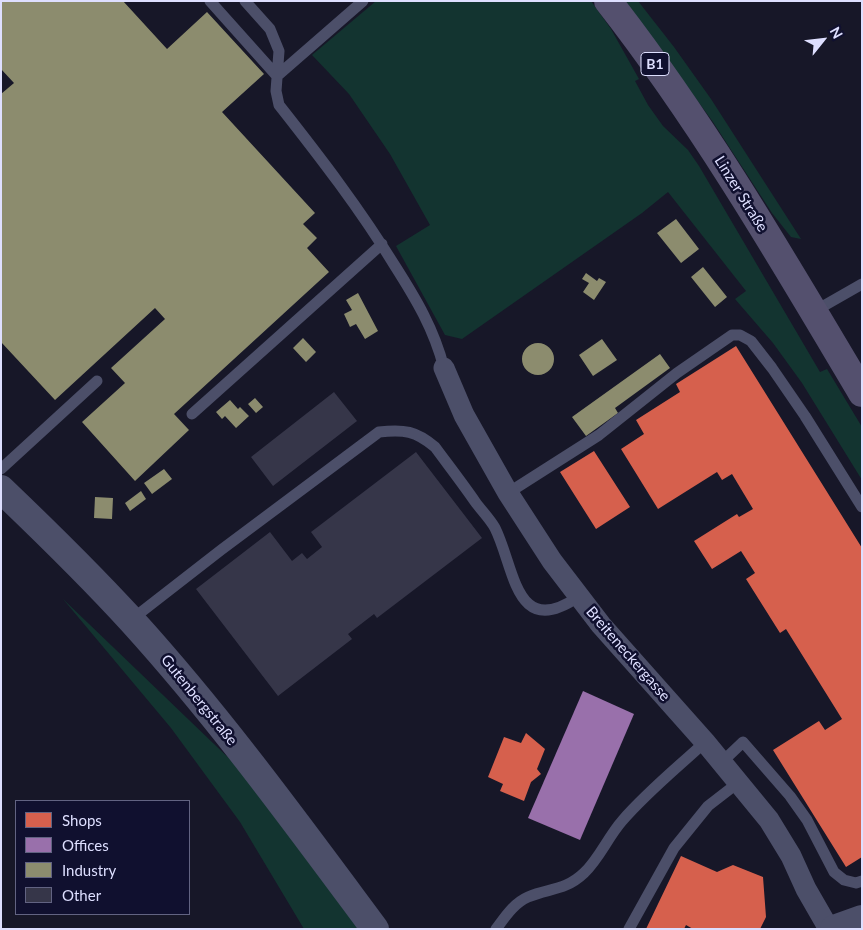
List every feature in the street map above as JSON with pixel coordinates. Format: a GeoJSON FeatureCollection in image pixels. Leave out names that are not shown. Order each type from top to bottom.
{"type":"FeatureCollection","features":[{"type":"Feature","properties":{"kind":"main road","name":"Linzer Straße"},"geometry":{"type":"LineString","coordinates":[[608,1],[636,37],[699,129],[862,394]]}},
{"type":"Feature","properties":{"kind":"street","name":"Breiteneckergasse"},"geometry":{"type":"LineString","coordinates":[[444,368],[464,415],[508,493],[552,561],[601,625],[705,742],[769,820],[791,856],[806,889],[829,929]]}},
{"type":"Feature","properties":{"kind":"street","name":"Gutenbergstraße"},"geometry":{"type":"LineString","coordinates":[[1,489],[131,620],[214,717],[375,929]]}},
{"type":"Feature","properties":{"kind":"street"},"geometry":{"type":"LineString","coordinates":[[834,929],[862,919]]}},
{"type":"Feature","properties":{"kind":"lane"},"geometry":{"type":"LineString","coordinates":[[210,1],[277,76]]}},
{"type":"Feature","properties":{"kind":"lane"},"geometry":{"type":"LineString","coordinates":[[245,1],[270,29],[279,51],[276,91],[279,105],[351,198],[382,244],[432,329],[444,368]]}},
{"type":"Feature","properties":{"kind":"lane"},"geometry":{"type":"LineString","coordinates":[[277,76],[364,1]]}},
{"type":"Feature","properties":{"kind":"lane"},"geometry":{"type":"LineString","coordinates":[[192,414],[382,244]]}},
{"type":"Feature","properties":{"kind":"lane"},"geometry":{"type":"LineString","coordinates":[[813,312],[862,284]]}},
{"type":"Feature","properties":{"kind":"lane"},"geometry":{"type":"LineString","coordinates":[[508,493],[599,435],[677,373],[732,335],[740,335],[751,341],[772,368],[805,416],[862,507]]}},
{"type":"Feature","properties":{"kind":"lane"},"geometry":{"type":"LineString","coordinates":[[1,469],[98,381]]}},
{"type":"Feature","properties":{"kind":"lane"},"geometry":{"type":"LineString","coordinates":[[131,620],[379,432],[400,430],[423,437],[435,447],[494,528],[519,593],[531,606],[545,612],[565,606],[578,597]]}},
{"type":"Feature","properties":{"kind":"lane"},"geometry":{"type":"LineString","coordinates":[[496,929],[514,905],[528,897],[571,883],[585,872],[621,822],[641,800],[705,742]]}},
{"type":"Feature","properties":{"kind":"lane"},"geometry":{"type":"LineString","coordinates":[[722,762],[743,742],[790,796],[807,820],[834,872],[844,880],[856,883],[862,881]]}},
{"type":"Feature","properties":{"kind":"lane"},"geometry":{"type":"LineString","coordinates":[[629,929],[674,848],[708,806],[739,782]]}},
{"type":"Feature","properties":{"kind":"green space"},"geometry":{"type":"Polygon","coordinates":[[[376,1],[591,1],[611,29],[639,79],[635,81],[648,105],[663,126],[688,150],[699,166],[820,372],[827,369],[862,427],[862,480],[802,383],[773,343],[735,299],[746,291],[668,192],[642,213],[462,339],[445,335],[396,246],[430,225],[390,154],[349,94],[312,55],[376,1]]]}},
{"type":"Feature","properties":{"kind":"green space"},"geometry":{"type":"Polygon","coordinates":[[[625,1],[638,1],[674,47],[711,99],[801,239],[791,237],[772,213],[713,122],[625,1]]]}},
{"type":"Feature","properties":{"kind":"green space"},"geometry":{"type":"Polygon","coordinates":[[[63,599],[239,768],[360,929],[304,929],[240,822],[171,728],[63,599]]]}},
{"type":"Feature","properties":{"kind":"building: Shops"},"geometry":{"type":"Polygon","coordinates":[[[736,346],[862,548],[862,857],[846,867],[773,750],[819,721],[825,730],[842,719],[786,629],[780,633],[746,579],[755,573],[741,551],[712,569],[694,541],[737,514],[739,517],[753,509],[732,474],[722,480],[717,472],[658,509],[621,449],[644,434],[636,420],[680,392],[676,384],[736,346]]]}},
{"type":"Feature","properties":{"kind":"building: Shops"},"geometry":{"type":"Polygon","coordinates":[[[594,451],[630,507],[596,529],[560,472],[594,451]]]}},
{"type":"Feature","properties":{"kind":"building: Shops"},"geometry":{"type":"Polygon","coordinates":[[[526,733],[545,749],[537,769],[541,774],[531,782],[524,801],[500,791],[503,784],[488,777],[504,737],[521,743],[526,733]]]}},
{"type":"Feature","properties":{"kind":"building: Shops"},"geometry":{"type":"Polygon","coordinates":[[[681,856],[717,872],[733,865],[763,877],[766,917],[760,929],[693,929],[686,925],[684,929],[646,929],[681,856]]]}},
{"type":"Feature","properties":{"kind":"building: Offices"},"geometry":{"type":"Polygon","coordinates":[[[583,691],[634,714],[580,840],[528,818],[583,691]]]}},
{"type":"Feature","properties":{"kind":"building: Industry"},"geometry":{"type":"Polygon","coordinates":[[[1,1],[123,1],[167,49],[207,12],[264,74],[222,112],[315,213],[303,224],[317,238],[307,248],[329,272],[174,414],[189,430],[135,481],[82,422],[125,383],[111,368],[165,319],[155,308],[55,400],[1,342],[1,94],[14,83],[1,69],[1,1]]]}},
{"type":"Feature","properties":{"kind":"building: Industry"},"geometry":{"type":"Polygon","coordinates":[[[676,219],[699,249],[681,263],[657,233],[676,219]]]}},
{"type":"Feature","properties":{"kind":"building: Industry"},"geometry":{"type":"Polygon","coordinates":[[[703,267],[727,297],[715,307],[691,277],[703,267]]]}},
{"type":"Feature","properties":{"kind":"building: Industry"},"geometry":{"type":"Polygon","coordinates":[[[586,273],[597,281],[599,278],[606,282],[594,300],[583,292],[589,283],[582,279],[586,273]]]}},
{"type":"Feature","properties":{"kind":"building: Industry"},"geometry":{"type":"Polygon","coordinates":[[[358,293],[378,331],[365,339],[356,324],[350,327],[344,314],[352,310],[346,300],[358,293]]]}},
{"type":"Feature","properties":{"kind":"building: Industry"},"geometry":{"type":"Polygon","coordinates":[[[303,338],[316,352],[306,362],[293,348],[303,338]]]}},
{"type":"Feature","properties":{"kind":"building: Industry"},"geometry":{"type":"Polygon","coordinates":[[[602,339],[617,360],[593,376],[579,355],[602,339]]]}},
{"type":"Feature","properties":{"kind":"building: Industry"},"geometry":{"type":"Polygon","coordinates":[[[538,343],[549,348],[554,359],[549,370],[538,375],[527,370],[522,359],[527,348],[538,343]]]}},
{"type":"Feature","properties":{"kind":"building: Industry"},"geometry":{"type":"Polygon","coordinates":[[[660,354],[670,368],[615,408],[618,413],[586,436],[572,417],[660,354]]]}},
{"type":"Feature","properties":{"kind":"building: Industry"},"geometry":{"type":"Polygon","coordinates":[[[255,398],[263,407],[256,413],[248,404],[255,398]]]}},
{"type":"Feature","properties":{"kind":"building: Industry"},"geometry":{"type":"Polygon","coordinates":[[[230,400],[238,409],[240,407],[249,416],[236,428],[225,416],[222,419],[216,412],[230,400]]]}},
{"type":"Feature","properties":{"kind":"building: Industry"},"geometry":{"type":"Polygon","coordinates":[[[164,469],[172,479],[152,494],[144,483],[164,469]]]}},
{"type":"Feature","properties":{"kind":"building: Industry"},"geometry":{"type":"Polygon","coordinates":[[[141,491],[146,499],[130,511],[125,503],[141,491]]]}},
{"type":"Feature","properties":{"kind":"building: Industry"},"geometry":{"type":"Polygon","coordinates":[[[95,497],[113,498],[112,519],[94,518],[95,497]]]}},
{"type":"Feature","properties":{"kind":"building: Other"},"geometry":{"type":"Polygon","coordinates":[[[334,392],[357,421],[273,486],[251,457],[334,392]]]}},
{"type":"Feature","properties":{"kind":"building: Other"},"geometry":{"type":"Polygon","coordinates":[[[416,452],[482,538],[377,618],[374,614],[348,634],[352,639],[278,696],[196,589],[270,532],[292,561],[302,553],[307,559],[322,547],[311,532],[416,452]]]}}]}
